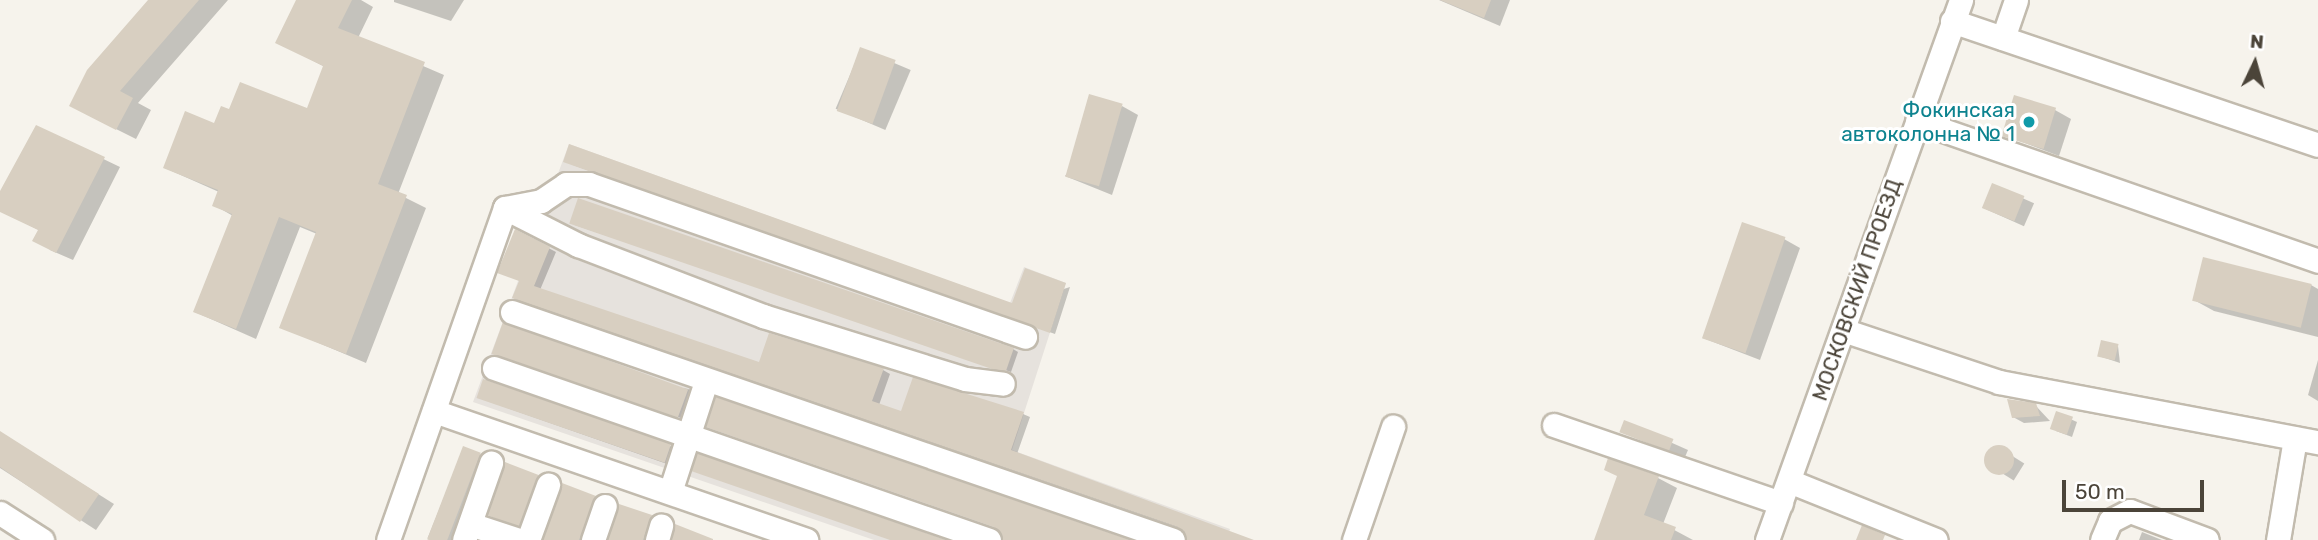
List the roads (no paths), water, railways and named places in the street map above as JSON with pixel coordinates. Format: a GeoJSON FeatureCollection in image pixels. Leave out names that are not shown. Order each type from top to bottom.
{"type":"FeatureCollection","features":[{"type":"Feature","properties":{"kind":"street"},"geometry":{"type":"LineString","coordinates":[[2003,38],[2016,0]]}},
{"type":"Feature","properties":{"kind":"street"},"geometry":{"type":"LineString","coordinates":[[1957,10],[2003,38],[2318,145]]}},
{"type":"Feature","properties":{"kind":"street","name":"МОСКОВСКИЙ ПРОЕЗД"},"geometry":{"type":"LineString","coordinates":[[1767,540],[1957,10]]}},
{"type":"Feature","properties":{"kind":"street"},"geometry":{"type":"LineString","coordinates":[[1917,121],[2318,261]]}},
{"type":"Feature","properties":{"kind":"street"},"geometry":{"type":"LineString","coordinates":[[505,208],[541,201],[566,184],[589,184],[1025,337]]}},
{"type":"Feature","properties":{"kind":"street"},"geometry":{"type":"LineString","coordinates":[[505,208],[578,244],[763,316],[965,379],[1003,384]]}},
{"type":"Feature","properties":{"kind":"street"},"geometry":{"type":"LineString","coordinates":[[388,540],[505,208]]}},
{"type":"Feature","properties":{"kind":"street"},"geometry":{"type":"LineString","coordinates":[[512,312],[1173,540]]}},
{"type":"Feature","properties":{"kind":"street"},"geometry":{"type":"LineString","coordinates":[[1843,330],[1999,382],[2318,442]]}},
{"type":"Feature","properties":{"kind":"street"},"geometry":{"type":"LineString","coordinates":[[494,368],[687,438],[989,540]]}},
{"type":"Feature","properties":{"kind":"street"},"geometry":{"type":"LineString","coordinates":[[670,492],[706,381]]}},
{"type":"Feature","properties":{"kind":"street"},"geometry":{"type":"LineString","coordinates":[[434,411],[806,540]]}},
{"type":"Feature","properties":{"kind":"street"},"geometry":{"type":"LineString","coordinates":[[1554,425],[1781,503]]}},
{"type":"Feature","properties":{"kind":"street"},"geometry":{"type":"LineString","coordinates":[[1354,540],[1393,427]]}},
{"type":"Feature","properties":{"kind":"street"},"geometry":{"type":"LineString","coordinates":[[2278,540],[2295,438]]}},
{"type":"Feature","properties":{"kind":"street"},"geometry":{"type":"LineString","coordinates":[[491,463],[467,532],[519,540]]}},
{"type":"Feature","properties":{"kind":"street"},"geometry":{"type":"LineString","coordinates":[[1789,481],[1936,540]]}},
{"type":"Feature","properties":{"kind":"street"},"geometry":{"type":"LineString","coordinates":[[528,540],[548,485]]}},
{"type":"Feature","properties":{"kind":"street"},"geometry":{"type":"LineString","coordinates":[[593,540],[605,506]]}},
{"type":"Feature","properties":{"kind":"street"},"geometry":{"type":"LineString","coordinates":[[2102,540],[2110,521],[2130,511],[2207,540]]}},
{"type":"Feature","properties":{"kind":"street"},"geometry":{"type":"LineString","coordinates":[[2,516],[42,540]]}},
{"type":"Feature","properties":{"kind":"place","name":"Фокинская автоколонна № 1"},"geometry":{"type":"Point","coordinates":[2029,122]}}]}
